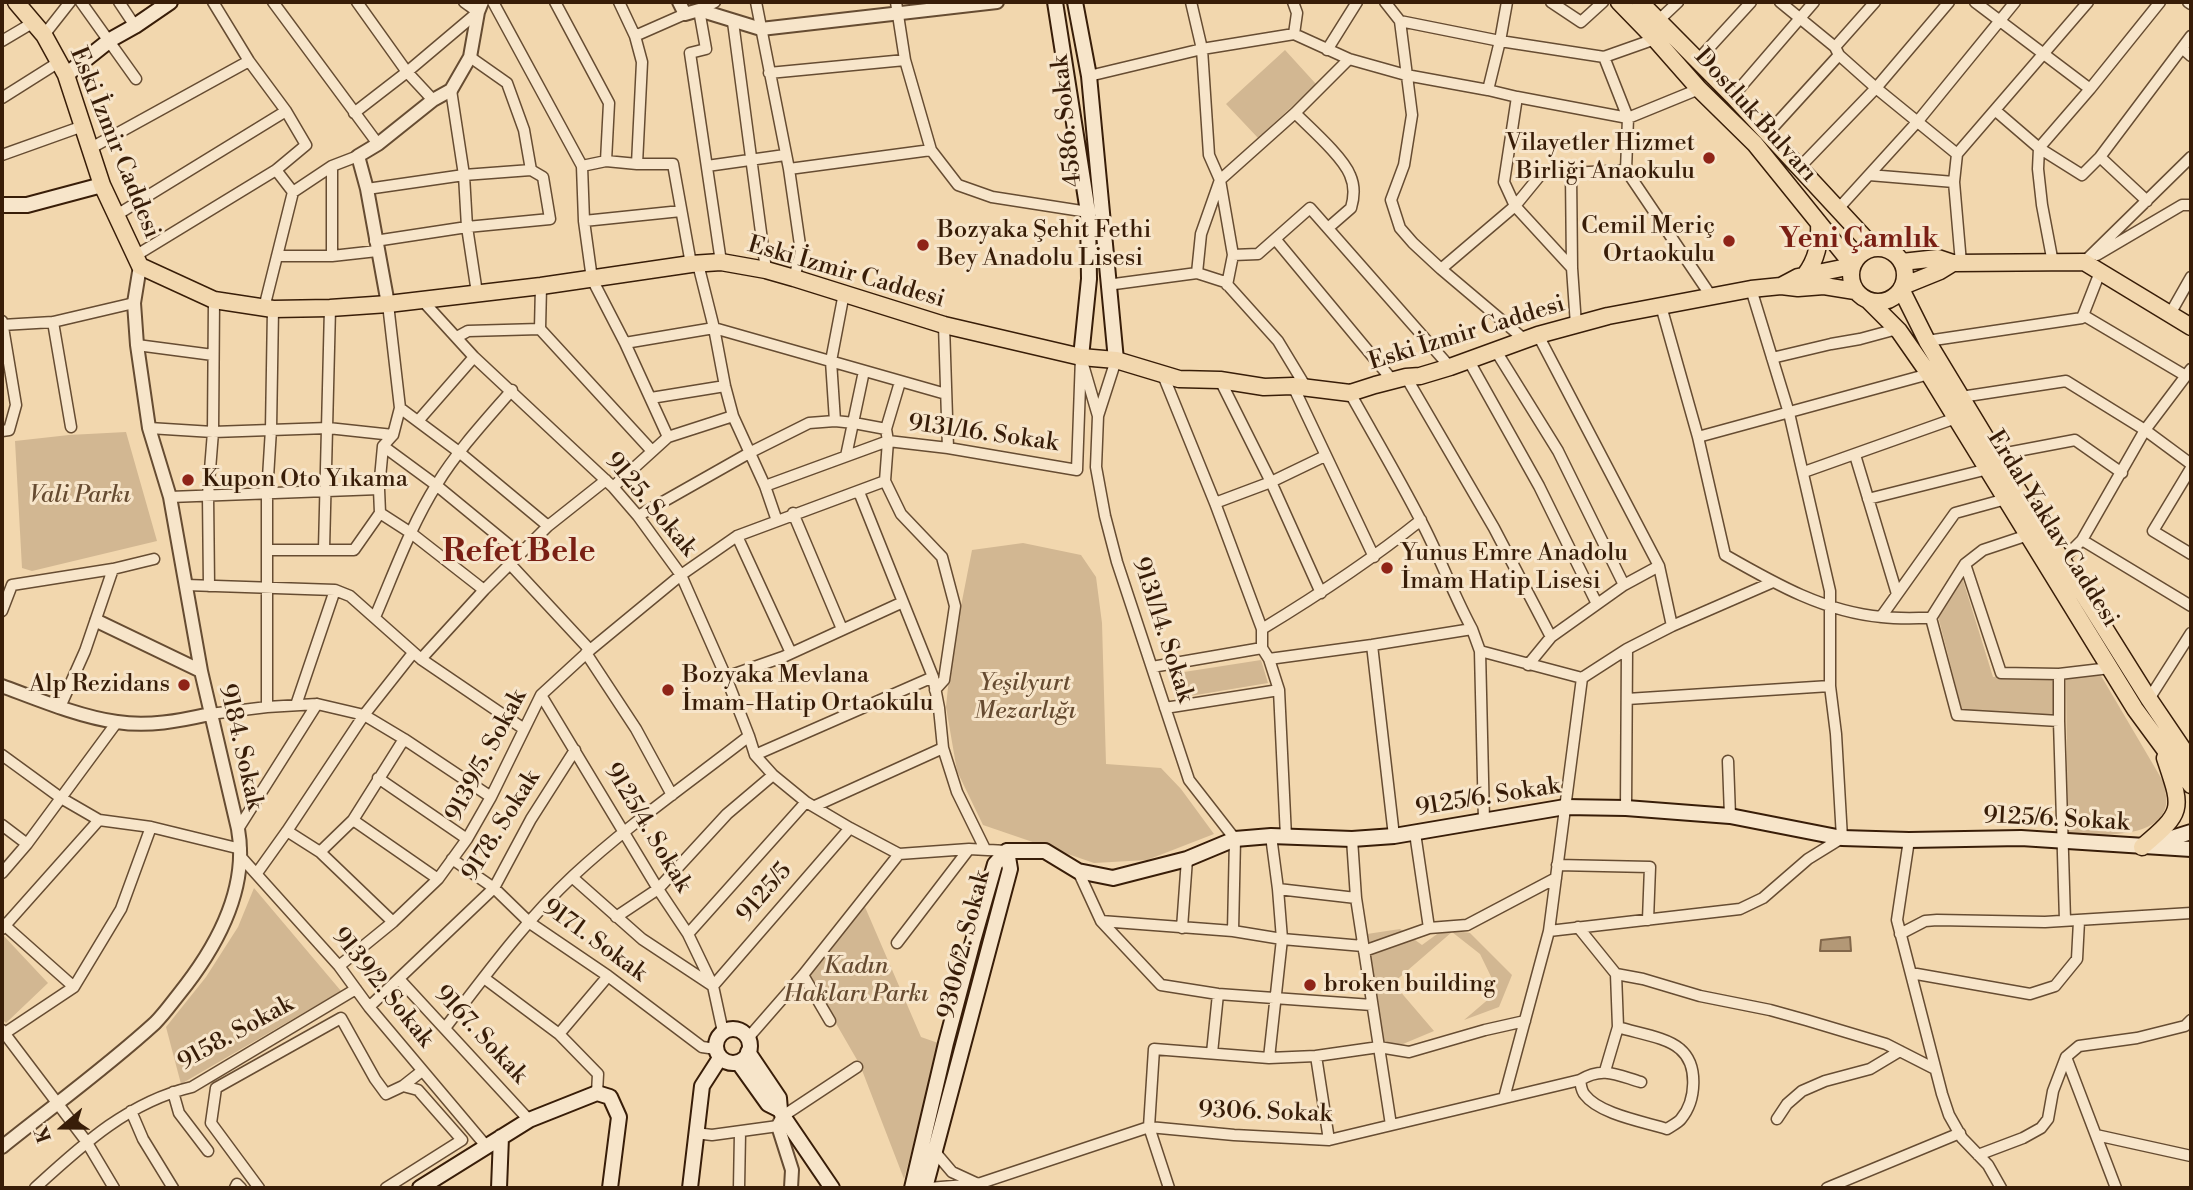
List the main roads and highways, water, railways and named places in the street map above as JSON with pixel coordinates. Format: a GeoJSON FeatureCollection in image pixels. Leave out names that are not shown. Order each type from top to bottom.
{"type":"FeatureCollection","features":[{"type":"Feature","properties":{"kind":"main road","name":"Eski İzmir Caddesi"},"geometry":{"type":"LineString","coordinates":[[16,2],[39,28],[63,69],[102,185],[138,261],[214,300],[269,309],[330,309],[388,304],[721,262],[766,270],[944,325],[1081,357],[1115,360],[1179,379],[1220,380],[1264,387],[1350,394],[1450,368],[1531,338],[1576,325],[1661,306],[1782,286],[1824,286],[1855,291]]}},
{"type":"Feature","properties":{"kind":"main road"},"geometry":{"type":"LineString","coordinates":[[63,69],[170,2]]}},
{"type":"Feature","properties":{"kind":"main road","name":"4586. Sokak"},"geometry":{"type":"LineString","coordinates":[[1055,2],[1088,212],[1089,279],[1081,357]]}},
{"type":"Feature","properties":{"kind":"main road","name":"4586. Sokak"},"geometry":{"type":"LineString","coordinates":[[1075,2],[1089,76],[1115,360]]}},
{"type":"Feature","properties":{"kind":"main road","name":"Dostluk Bulvarı"},"geometry":{"type":"LineString","coordinates":[[1619,2],[1655,38],[1699,89],[1755,144],[1852,265]]}},
{"type":"Feature","properties":{"kind":"main road","name":"Dostluk Bulvarı"},"geometry":{"type":"LineString","coordinates":[[1640,2],[1874,248]]}},
{"type":"Feature","properties":{"kind":"main road"},"geometry":{"type":"LineString","coordinates":[[2,205],[27,205],[102,185]]}},
{"type":"Feature","properties":{"kind":"main road"},"geometry":{"type":"LineString","coordinates":[[1805,275],[1817,253],[1819,223]]}},
{"type":"Feature","properties":{"kind":"main road"},"geometry":{"type":"LineString","coordinates":[[1874,248],[1890,250],[1902,262],[1905,278],[1902,287],[1892,298],[1869,301],[1855,291],[1851,282],[1852,265],[1857,256],[1874,248]]}},
{"type":"Feature","properties":{"kind":"main road"},"geometry":{"type":"LineString","coordinates":[[1902,262],[1938,258],[1957,263],[2084,262],[2191,327]]}},
{"type":"Feature","properties":{"kind":"main road"},"geometry":{"type":"LineString","coordinates":[[1902,287],[1957,263]]}},
{"type":"Feature","properties":{"kind":"main road","name":"Eski İzmir Caddesi"},"geometry":{"type":"LineString","coordinates":[[1782,286],[1798,276],[1852,265]]}},
{"type":"Feature","properties":{"kind":"main road","name":"Erdal Yaklav Caddesi"},"geometry":{"type":"LineString","coordinates":[[1902,287],[1927,341],[1961,397],[1992,462],[2006,499],[2110,668],[2191,785]]}},
{"type":"Feature","properties":{"kind":"main road","name":"Erdal Yaklav Caddesi"},"geometry":{"type":"LineString","coordinates":[[1869,301],[1897,328],[1956,418],[2063,559],[2149,699],[2189,749]]}},
{"type":"Feature","properties":{"kind":"main road"},"geometry":{"type":"LineString","coordinates":[[2142,847],[2167,826],[2176,811],[2175,788],[2161,745]]}},
{"type":"Feature","properties":{"kind":"main road","name":"9125/6. Sokak"},"geometry":{"type":"LineString","coordinates":[[1007,851],[1045,851],[1078,871],[1112,878],[1187,859],[1235,839],[1271,836],[1352,839],[1394,836],[1564,807],[1626,808],[1730,816],[1842,838],[2021,838],[2191,849]]}},
{"type":"Feature","properties":{"kind":"main road","name":"9125/6. Sokak"},"geometry":{"type":"LineString","coordinates":[[2142,847],[2191,832]]}},
{"type":"Feature","properties":{"kind":"main road","name":"9306/2. Sokak"},"geometry":{"type":"LineString","coordinates":[[927,1188],[1010,869],[1007,851]]}},
{"type":"Feature","properties":{"kind":"main road","name":"9306/2. Sokak"},"geometry":{"type":"LineString","coordinates":[[912,1188],[946,1043],[995,864],[1007,851]]}},
{"type":"Feature","properties":{"kind":"main road"},"geometry":{"type":"LineString","coordinates":[[690,1188],[702,1086],[718,1053],[717,1040],[723,1032],[736,1029],[768,1104],[832,1188]]}},
{"type":"Feature","properties":{"kind":"main road"},"geometry":{"type":"LineString","coordinates":[[718,1053],[729,1062],[745,1050]]}},
{"type":"Feature","properties":{"kind":"main road"},"geometry":{"type":"LineString","coordinates":[[420,1188],[529,1120],[597,1093],[610,1097],[619,1117],[610,1188]]}},
{"type":"Feature","properties":{"kind":"main road"},"geometry":{"type":"LineString","coordinates":[[499,1188],[501,1138]]}},
{"type":"Feature","properties":{"kind":"place","name":"Vilayetler Hizmet Birliği Anaokulu"},"geometry":{"type":"Point","coordinates":[1709,158]}},
{"type":"Feature","properties":{"kind":"place","name":"Cemil Meriç Ortaokulu"},"geometry":{"type":"Point","coordinates":[1729,241]}},
{"type":"Feature","properties":{"kind":"place","name":"Bozyaka Şehit Fethi Bey Anadolu Lisesi"},"geometry":{"type":"Point","coordinates":[923,245]}},
{"type":"Feature","properties":{"kind":"place","name":"Kupon Oto Yıkama"},"geometry":{"type":"Point","coordinates":[188,480]}},
{"type":"Feature","properties":{"kind":"place","name":"Yunus Emre Anadolu İmam Hatip Lisesi"},"geometry":{"type":"Point","coordinates":[1387,568]}},
{"type":"Feature","properties":{"kind":"place","name":"Alp Rezidans"},"geometry":{"type":"Point","coordinates":[184,685]}},
{"type":"Feature","properties":{"kind":"place","name":"Bozyaka Mevlana İmam-Hatip Ortaokulu"},"geometry":{"type":"Point","coordinates":[668,690]}},
{"type":"Feature","properties":{"kind":"place","name":"broken building"},"geometry":{"type":"Point","coordinates":[1310,985]}},
{"type":"Feature","properties":{"kind":"district","name":"Yeni Çamlık"},"geometry":{"type":"Point","coordinates":[1859,240]}},
{"type":"Feature","properties":{"kind":"district","name":"Refet Bele"},"geometry":{"type":"Point","coordinates":[519,553]}},
{"type":"Feature","properties":{"kind":"park label","name":"Vali Parkı"},"geometry":{"type":"Point","coordinates":[80,496]}},
{"type":"Feature","properties":{"kind":"park label","name":"Yeşilyurt Mezarlığı"},"geometry":{"type":"Point","coordinates":[1025,698]}},
{"type":"Feature","properties":{"kind":"park label","name":"Kadın Hakları Parkı"},"geometry":{"type":"Point","coordinates":[856,981]}}]}
